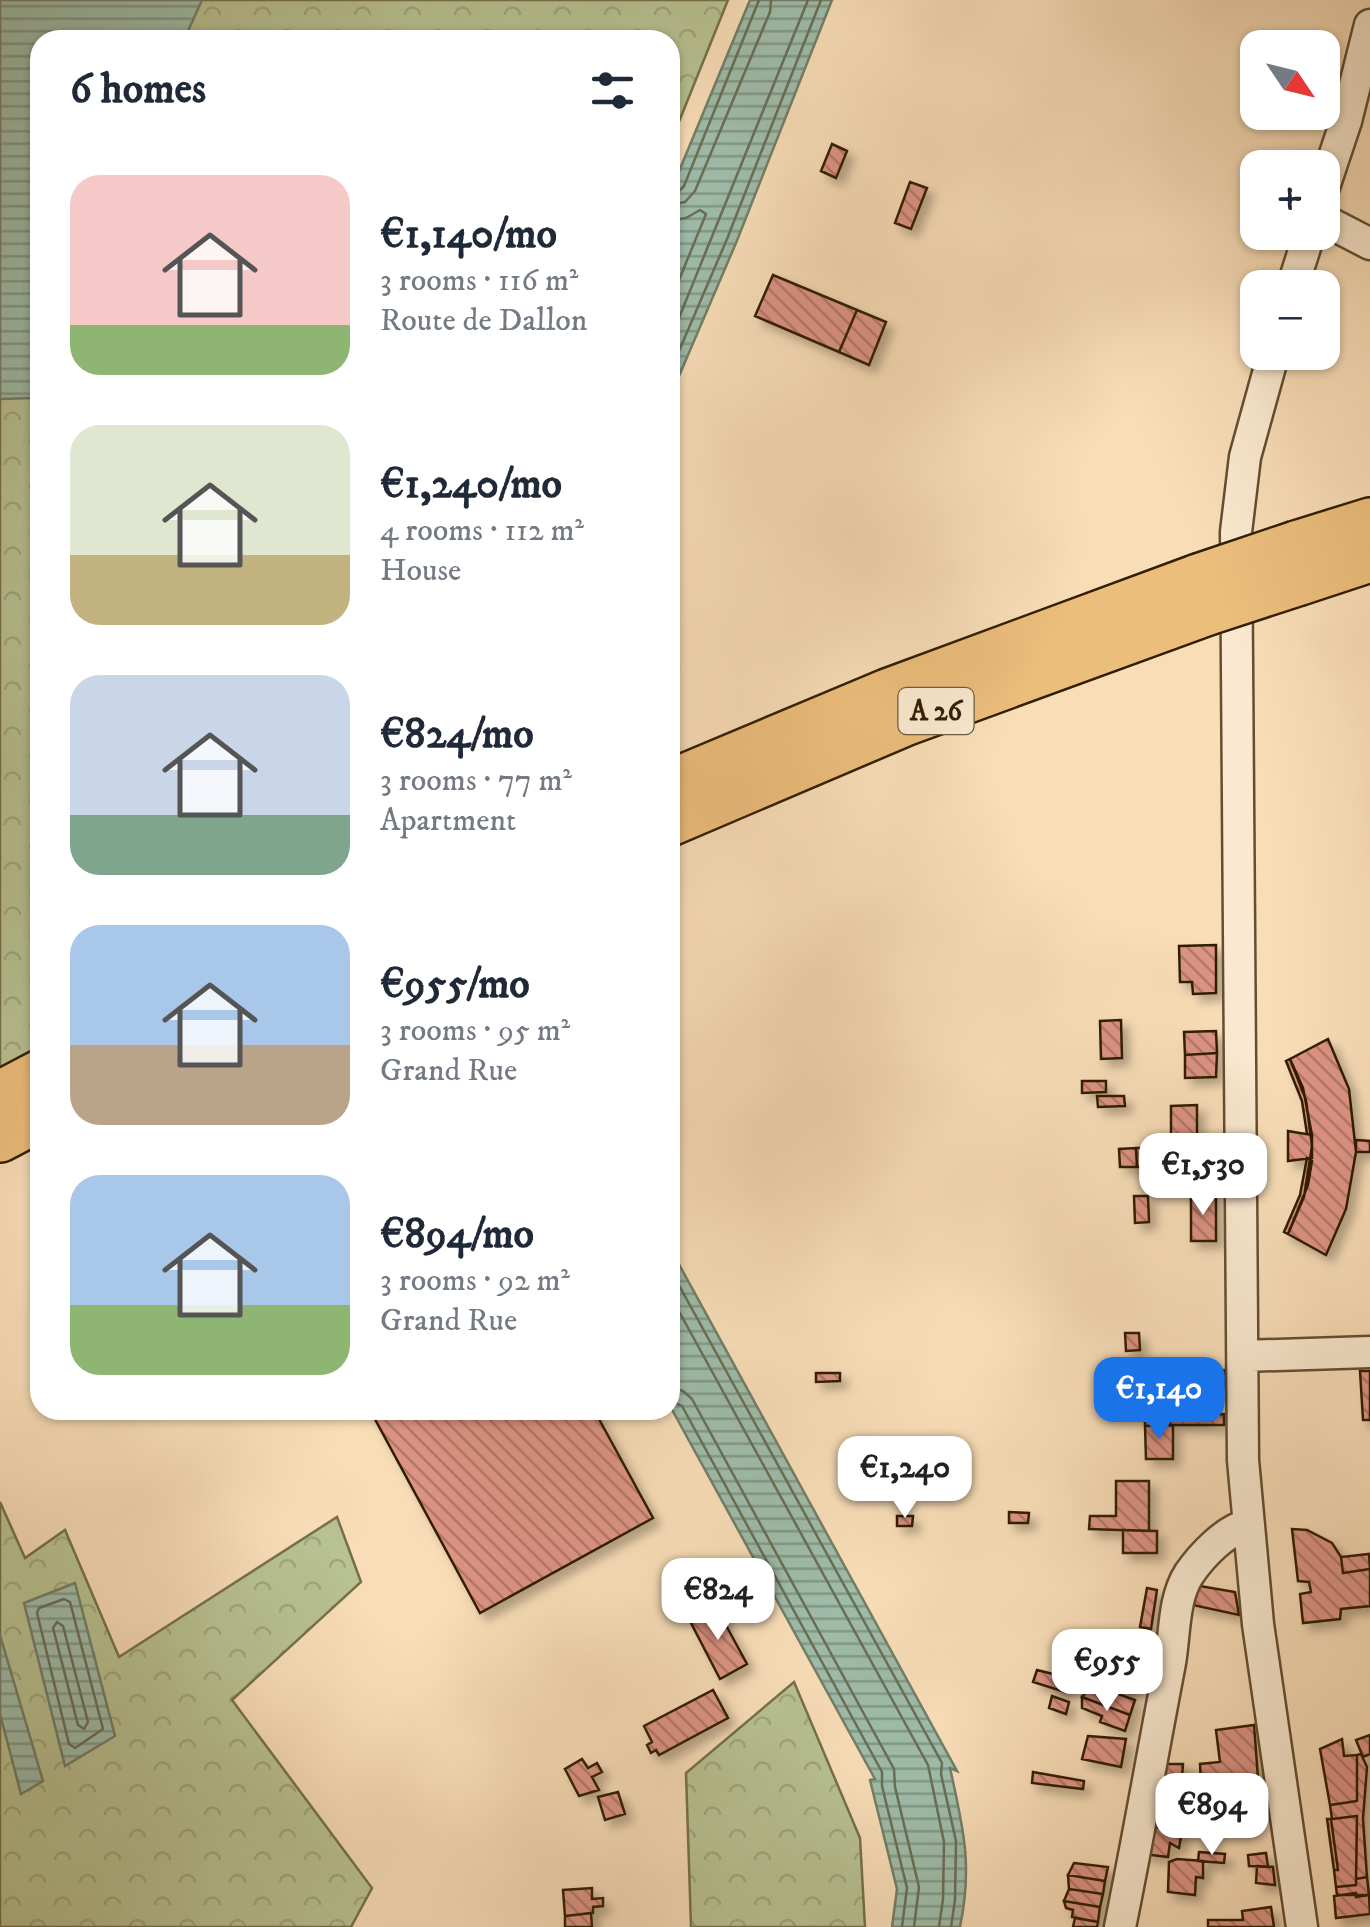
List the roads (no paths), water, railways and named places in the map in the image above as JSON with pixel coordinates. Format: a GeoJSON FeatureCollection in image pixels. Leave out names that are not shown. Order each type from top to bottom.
{"type":"FeatureCollection","features":[{"type":"Feature","properties":{"kind":"highway","name":"A 26"},"geometry":{"type":"LineString","coordinates":[[680,779],[887,692],[1298,563],[1370,521]]}},
{"type":"Feature","properties":{"kind":"highway","name":"A 26"},"geometry":{"type":"LineString","coordinates":[[1298,563],[1370,559]]}},
{"type":"Feature","properties":{"kind":"highway","name":"A 26"},"geometry":{"type":"LineString","coordinates":[[680,820],[1203,594]]}},
{"type":"Feature","properties":{"kind":"highway"},"geometry":{"type":"LineString","coordinates":[[0,1094],[30,1078]]}},
{"type":"Feature","properties":{"kind":"highway"},"geometry":{"type":"LineString","coordinates":[[0,1138],[30,1123]]}},
{"type":"Feature","properties":{"kind":"street"},"geometry":{"type":"LineString","coordinates":[[1336,150],[1370,25]]}},
{"type":"Feature","properties":{"kind":"street"},"geometry":{"type":"LineString","coordinates":[[1340,228],[1370,244]]}},
{"type":"Feature","properties":{"kind":"street"},"geometry":{"type":"LineString","coordinates":[[1269,370],[1244,457],[1236,532],[1243,1460],[1247,1525],[1302,1927]]}},
{"type":"Feature","properties":{"kind":"street"},"geometry":{"type":"LineString","coordinates":[[1243,1356],[1370,1352]]}},
{"type":"Feature","properties":{"kind":"street"},"geometry":{"type":"LineString","coordinates":[[1120,1927],[1179,1599],[1189,1574],[1210,1550],[1237,1528],[1247,1525]]}},
{"type":"Feature","properties":{"kind":"water"},"geometry":{"type":"Polygon","coordinates":[[[0,0],[202,0],[188,30],[30,30],[30,398],[0,399],[0,0]]]}},
{"type":"Feature","properties":{"kind":"water"},"geometry":{"type":"Polygon","coordinates":[[[750,0],[832,0],[680,374],[680,169],[750,0]]]}},
{"type":"Feature","properties":{"kind":"water"},"geometry":{"type":"Polygon","coordinates":[[[680,1266],[957,1771],[950,1768],[966,1865],[960,1927],[892,1927],[897,1889],[870,1780],[875,1779],[678,1420],[680,1266]]]}},
{"type":"Feature","properties":{"kind":"water"},"geometry":{"type":"Polygon","coordinates":[[[75,1583],[115,1736],[65,1766],[24,1603],[75,1583]]]}},
{"type":"Feature","properties":{"kind":"water"},"geometry":{"type":"Polygon","coordinates":[[[0,1635],[43,1781],[21,1794],[0,1714],[0,1635]]]}}]}
